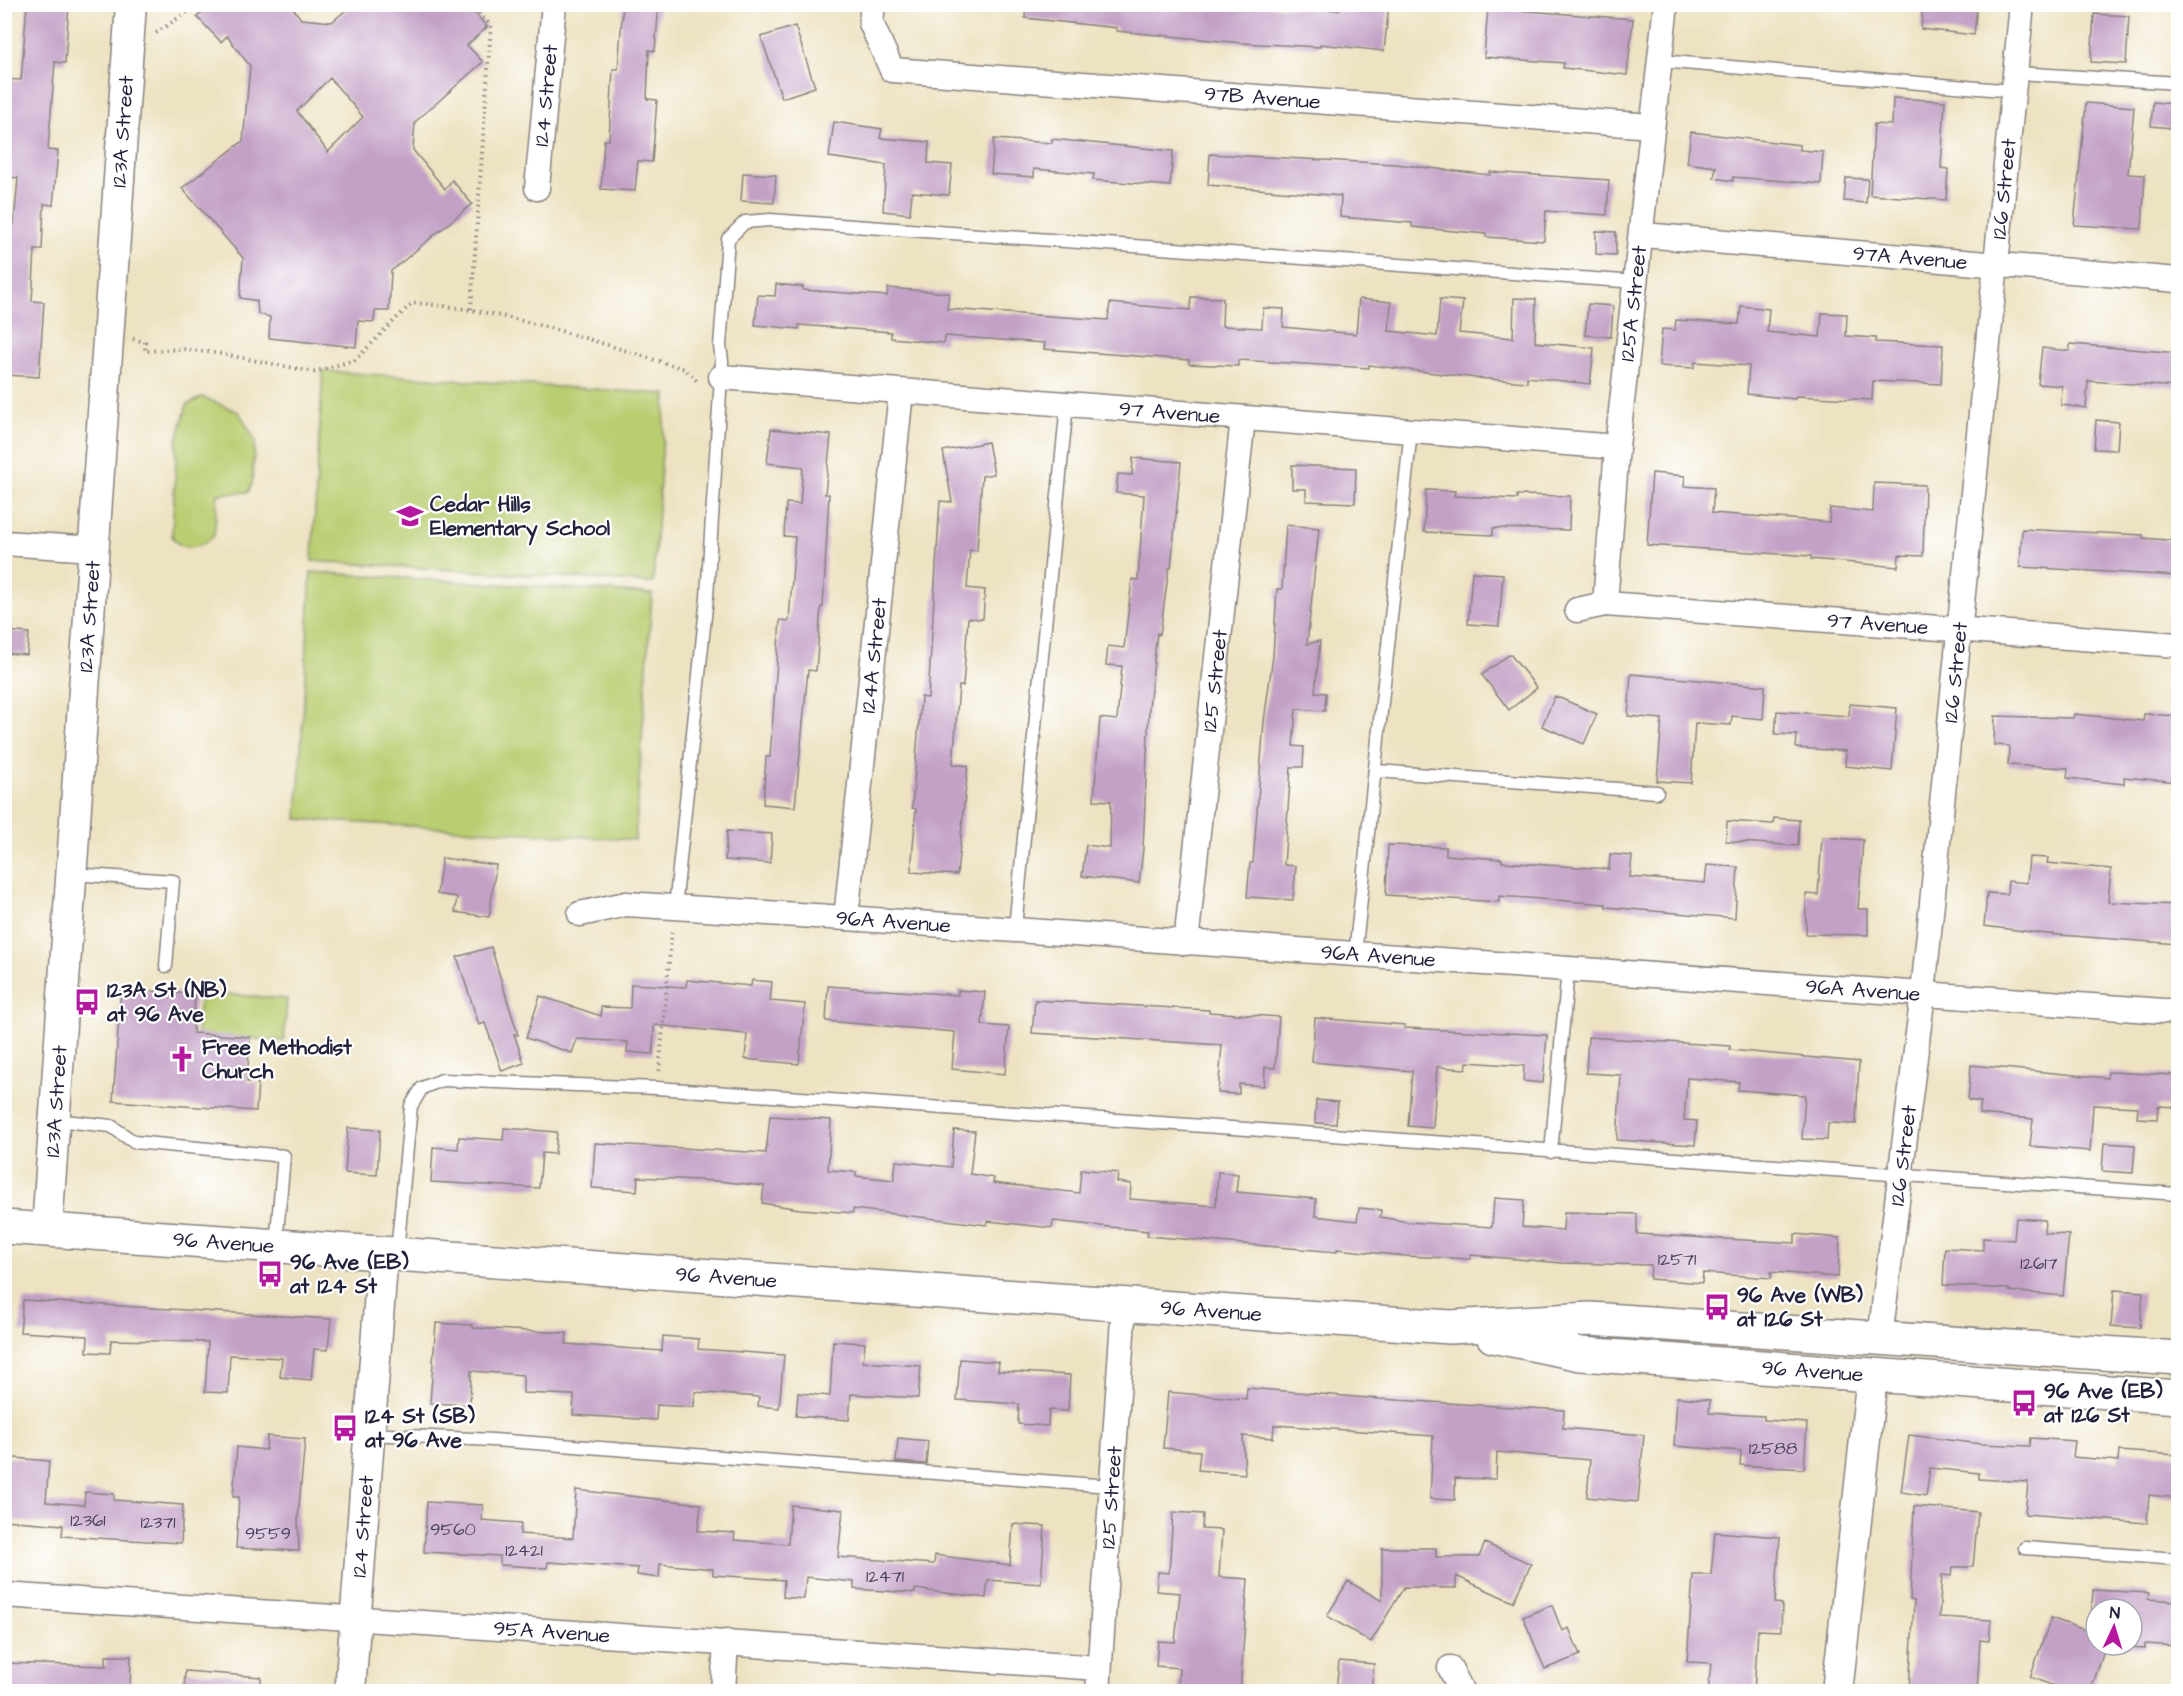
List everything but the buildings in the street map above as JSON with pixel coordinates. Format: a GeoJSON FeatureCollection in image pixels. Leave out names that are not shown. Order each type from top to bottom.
{"type":"FeatureCollection","features":[{"type":"Feature","properties":{"kind":"main road","name":"96 Avenue"},"geometry":{"type":"LineString","coordinates":[[4,1227],[1450,1326],[1590,1319],[2178,1358]]}},
{"type":"Feature","properties":{"kind":"main road","name":"96 Avenue"},"geometry":{"type":"LineString","coordinates":[[1450,1326],[1581,1354],[2178,1397]]}},
{"type":"Feature","properties":{"kind":"main road"},"geometry":{"type":"LineString","coordinates":[[1872,1376],[1888,1361],[1942,1342]]}},
{"type":"Feature","properties":{"kind":"street","name":"123A Street"},"geometry":{"type":"LineString","coordinates":[[47,1229],[131,4]]}},
{"type":"Feature","properties":{"kind":"street","name":"124 Street"},"geometry":{"type":"LineString","coordinates":[[537,188],[554,4]]}},
{"type":"Feature","properties":{"kind":"street","name":"97B Avenue"},"geometry":{"type":"LineString","coordinates":[[873,4],[872,23],[892,70],[1652,126]]}},
{"type":"Feature","properties":{"kind":"street","name":"125A Street"},"geometry":{"type":"LineString","coordinates":[[1605,604],[1617,447],[1666,4]]}},
{"type":"Feature","properties":{"kind":"street","name":"126 Street"},"geometry":{"type":"LineString","coordinates":[[1880,1338],[1923,993],[2022,4]]}},
{"type":"Feature","properties":{"kind":"street","name":"97A Avenue"},"geometry":{"type":"LineString","coordinates":[[1642,235],[2178,280]]}},
{"type":"Feature","properties":{"kind":"street","name":"97 Avenue"},"geometry":{"type":"LineString","coordinates":[[721,381],[1067,404],[1617,447]]}},
{"type":"Feature","properties":{"kind":"street","name":"124A Street"},"geometry":{"type":"LineString","coordinates":[[846,918],[901,392]]}},
{"type":"Feature","properties":{"kind":"street","name":"125 Street"},"geometry":{"type":"LineString","coordinates":[[1186,943],[1243,418]]}},
{"type":"Feature","properties":{"kind":"street"},"geometry":{"type":"LineString","coordinates":[[4,543],[93,549]]}},
{"type":"Feature","properties":{"kind":"street","name":"97 Avenue"},"geometry":{"type":"LineString","coordinates":[[1577,610],[1605,604],[2178,645]]}},
{"type":"Feature","properties":{"kind":"street","name":"96A Avenue"},"geometry":{"type":"LineString","coordinates":[[580,914],[626,904],[673,919],[846,918],[1015,928],[1186,943],[2178,1012]]}},
{"type":"Feature","properties":{"kind":"street","name":"124 Street"},"geometry":{"type":"LineString","coordinates":[[351,1692],[369,1434],[390,1252]]}},
{"type":"Feature","properties":{"kind":"street","name":"125 Street"},"geometry":{"type":"LineString","coordinates":[[1098,1680],[1124,1304]]}},
{"type":"Feature","properties":{"kind":"street"},"geometry":{"type":"LineString","coordinates":[[1837,1692],[1872,1376]]}},
{"type":"Feature","properties":{"kind":"street","name":"95A Avenue"},"geometry":{"type":"LineString","coordinates":[[4,1594],[726,1642],[1098,1680]]}},
{"type":"Feature","properties":{"kind":"street"},"geometry":{"type":"LineString","coordinates":[[723,1692],[726,1642]]}},
{"type":"Feature","properties":{"kind":"street"},"geometry":{"type":"LineString","coordinates":[[1450,1668],[1462,1692]]}},
{"type":"Feature","properties":{"kind":"lane"},"geometry":{"type":"LineString","coordinates":[[1659,61],[2015,82],[2178,83]]}},
{"type":"Feature","properties":{"kind":"lane"},"geometry":{"type":"LineString","coordinates":[[673,919],[707,597],[728,239],[745,222],[781,221],[1637,282]]}},
{"type":"Feature","properties":{"kind":"lane"},"geometry":{"type":"LineString","coordinates":[[1015,928],[1067,404]]}},
{"type":"Feature","properties":{"kind":"lane"},"geometry":{"type":"LineString","coordinates":[[1355,955],[1377,771],[1411,430]]}},
{"type":"Feature","properties":{"kind":"lane"},"geometry":{"type":"LineString","coordinates":[[1377,771],[1658,792]]}},
{"type":"Feature","properties":{"kind":"lane"},"geometry":{"type":"LineString","coordinates":[[71,873],[172,880],[166,966]]}},
{"type":"Feature","properties":{"kind":"lane"},"geometry":{"type":"LineString","coordinates":[[1551,1152],[1568,970]]}},
{"type":"Feature","properties":{"kind":"lane"},"geometry":{"type":"LineString","coordinates":[[390,1252],[411,1106],[422,1088],[442,1080],[657,1088],[2178,1194]]}},
{"type":"Feature","properties":{"kind":"lane"},"geometry":{"type":"LineString","coordinates":[[55,1120],[111,1126],[134,1142],[284,1156],[276,1245]]}},
{"type":"Feature","properties":{"kind":"lane"},"geometry":{"type":"LineString","coordinates":[[369,1434],[504,1441],[1110,1486]]}},
{"type":"Feature","properties":{"kind":"lane"},"geometry":{"type":"LineString","coordinates":[[2025,1548],[2178,1559]]}},
{"type":"Feature","properties":{"kind":"path"},"geometry":{"type":"LineString","coordinates":[[153,35],[199,4]]}},
{"type":"Feature","properties":{"kind":"path"},"geometry":{"type":"LineString","coordinates":[[471,4],[491,26],[471,309]]}},
{"type":"Feature","properties":{"kind":"path"},"geometry":{"type":"LineString","coordinates":[[132,339],[146,342],[145,351],[183,349],[222,354],[314,372],[355,360],[412,303],[504,314],[685,369],[700,386],[721,381]]}},
{"type":"Feature","properties":{"kind":"path"},"geometry":{"type":"LineString","coordinates":[[658,1078],[673,919]]}},
{"type":"Feature","properties":{"kind":"green space"},"geometry":{"type":"Polygon","coordinates":[[[323,371],[666,394],[653,583],[312,561],[323,371]]]}},
{"type":"Feature","properties":{"kind":"green space"},"geometry":{"type":"Polygon","coordinates":[[[202,397],[239,412],[255,440],[252,484],[248,492],[218,494],[214,536],[198,546],[186,547],[176,542],[172,536],[177,440],[187,405],[202,397]]]}},
{"type":"Feature","properties":{"kind":"green space"},"geometry":{"type":"Polygon","coordinates":[[[311,572],[652,594],[635,840],[297,819],[311,572]]]}},
{"type":"Feature","properties":{"kind":"green space"},"geometry":{"type":"Polygon","coordinates":[[[200,992],[287,999],[284,1041],[197,1034],[200,992]]]}},
{"type":"Feature","properties":{"kind":"place","name":"Cedar Hills Elementary School"},"geometry":{"type":"Point","coordinates":[410,516]}},
{"type":"Feature","properties":{"kind":"place","name":"123A St (NB) at 96 Ave"},"geometry":{"type":"Point","coordinates":[87,1002]}},
{"type":"Feature","properties":{"kind":"place","name":"Free Methodist Church"},"geometry":{"type":"Point","coordinates":[182,1059]}},
{"type":"Feature","properties":{"kind":"place","name":"96 Ave (EB) at 124 St"},"geometry":{"type":"Point","coordinates":[270,1274]}},
{"type":"Feature","properties":{"kind":"place","name":"96 Ave (WB) at 126 St"},"geometry":{"type":"Point","coordinates":[1717,1307]}},
{"type":"Feature","properties":{"kind":"place","name":"96 Ave (EB) at 126 St"},"geometry":{"type":"Point","coordinates":[2024,1403]}},
{"type":"Feature","properties":{"kind":"place","name":"124 St (SB) at 96 Ave"},"geometry":{"type":"Point","coordinates":[345,1428]}}]}
